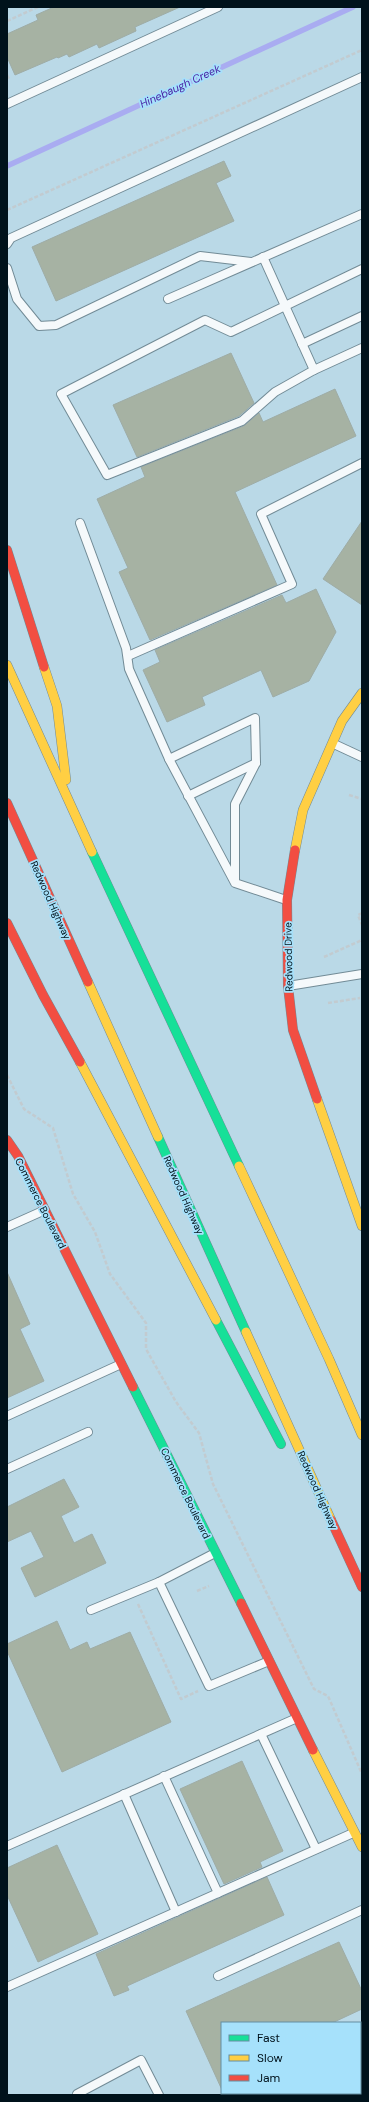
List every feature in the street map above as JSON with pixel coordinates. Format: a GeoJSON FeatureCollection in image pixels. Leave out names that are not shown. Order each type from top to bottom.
{"type":"FeatureCollection","features":[{"type":"Feature","properties":{"kind":"main road"},"geometry":{"type":"LineString","coordinates":[[7,550],[57,706],[68,801]]}},
{"type":"Feature","properties":{"kind":"main road"},"geometry":{"type":"LineString","coordinates":[[7,665],[68,801],[329,1359],[362,1435]]}},
{"type":"Feature","properties":{"kind":"main road","name":"Redwood Drive"},"geometry":{"type":"LineString","coordinates":[[362,693],[342,721],[303,810],[292,864],[287,900],[288,986],[293,1030],[362,1226]]}},
{"type":"Feature","properties":{"kind":"main road","name":"Redwood Highway"},"geometry":{"type":"LineString","coordinates":[[7,803],[360,1591]]}},
{"type":"Feature","properties":{"kind":"main road"},"geometry":{"type":"LineString","coordinates":[[7,923],[43,995],[102,1102],[285,1450]]}},
{"type":"Feature","properties":{"kind":"main road","name":"Commerce Boulevard"},"geometry":{"type":"LineString","coordinates":[[7,1140],[18,1156],[122,1363],[362,1847]]}},
{"type":"Feature","properties":{"kind":"main road"},"geometry":{"type":"LineString","coordinates":[[320,1519],[360,1591]]}},
{"type":"Feature","properties":{"kind":"lane"},"geometry":{"type":"LineString","coordinates":[[7,104],[218,7]]}},
{"type":"Feature","properties":{"kind":"lane"},"geometry":{"type":"LineString","coordinates":[[7,244],[11,238],[362,78]]}},
{"type":"Feature","properties":{"kind":"lane"},"geometry":{"type":"LineString","coordinates":[[168,299],[362,214]]}},
{"type":"Feature","properties":{"kind":"lane"},"geometry":{"type":"LineString","coordinates":[[7,268],[17,299],[39,326],[56,325],[200,256],[251,262]]}},
{"type":"Feature","properties":{"kind":"lane"},"geometry":{"type":"LineString","coordinates":[[263,257],[314,370]]}},
{"type":"Feature","properties":{"kind":"lane"},"geometry":{"type":"LineString","coordinates":[[362,269],[231,332],[204,320],[61,394],[107,475],[242,421],[275,392],[314,370],[362,348]]}},
{"type":"Feature","properties":{"kind":"lane"},"geometry":{"type":"LineString","coordinates":[[302,344],[362,316]]}},
{"type":"Feature","properties":{"kind":"lane"},"geometry":{"type":"LineString","coordinates":[[128,656],[292,584],[261,514],[362,463]]}},
{"type":"Feature","properties":{"kind":"lane"},"geometry":{"type":"LineString","coordinates":[[80,523],[126,648],[130,669],[169,759],[235,883],[287,900]]}},
{"type":"Feature","properties":{"kind":"lane"},"geometry":{"type":"LineString","coordinates":[[169,759],[255,718],[256,763],[235,804],[235,883]]}},
{"type":"Feature","properties":{"kind":"lane"},"geometry":{"type":"LineString","coordinates":[[332,744],[362,757]]}},
{"type":"Feature","properties":{"kind":"lane"},"geometry":{"type":"LineString","coordinates":[[188,796],[256,763]]}},
{"type":"Feature","properties":{"kind":"lane"},"geometry":{"type":"LineString","coordinates":[[288,986],[362,974]]}},
{"type":"Feature","properties":{"kind":"lane"},"geometry":{"type":"LineString","coordinates":[[7,1227],[45,1210]]}},
{"type":"Feature","properties":{"kind":"lane"},"geometry":{"type":"LineString","coordinates":[[7,1416],[122,1363]]}},
{"type":"Feature","properties":{"kind":"lane"},"geometry":{"type":"LineString","coordinates":[[7,1469],[88,1432]]}},
{"type":"Feature","properties":{"kind":"lane"},"geometry":{"type":"LineString","coordinates":[[91,1610],[159,1582],[216,1553]]}},
{"type":"Feature","properties":{"kind":"lane"},"geometry":{"type":"LineString","coordinates":[[159,1582],[209,1686],[270,1661]]}},
{"type":"Feature","properties":{"kind":"lane"},"geometry":{"type":"LineString","coordinates":[[7,1846],[298,1717]]}},
{"type":"Feature","properties":{"kind":"lane"},"geometry":{"type":"LineString","coordinates":[[262,1734],[316,1849]]}},
{"type":"Feature","properties":{"kind":"lane"},"geometry":{"type":"LineString","coordinates":[[164,1776],[218,1893]]}},
{"type":"Feature","properties":{"kind":"lane"},"geometry":{"type":"LineString","coordinates":[[124,1794],[176,1912]]}},
{"type":"Feature","properties":{"kind":"lane"},"geometry":{"type":"LineString","coordinates":[[7,1987],[354,1832]]}},
{"type":"Feature","properties":{"kind":"lane"},"geometry":{"type":"LineString","coordinates":[[218,1976],[362,1910]]}},
{"type":"Feature","properties":{"kind":"lane"},"geometry":{"type":"LineString","coordinates":[[78,2095],[141,2060],[159,2095]]}},
{"type":"Feature","properties":{"kind":"path"},"geometry":{"type":"LineString","coordinates":[[7,21],[38,7]]}},
{"type":"Feature","properties":{"kind":"path"},"geometry":{"type":"LineString","coordinates":[[7,210],[362,50]]}},
{"type":"Feature","properties":{"kind":"path"},"geometry":{"type":"LineString","coordinates":[[7,75],[9,79]]}},
{"type":"Feature","properties":{"kind":"path"},"geometry":{"type":"LineString","coordinates":[[349,795],[362,799]]}},
{"type":"Feature","properties":{"kind":"path"},"geometry":{"type":"LineString","coordinates":[[362,914],[358,915],[362,925]]}},
{"type":"Feature","properties":{"kind":"path"},"geometry":{"type":"LineString","coordinates":[[324,957],[362,940]]}},
{"type":"Feature","properties":{"kind":"path"},"geometry":{"type":"LineString","coordinates":[[328,1003],[360,998]]}},
{"type":"Feature","properties":{"kind":"path"},"geometry":{"type":"LineString","coordinates":[[7,1075],[24,1109],[53,1128],[73,1194],[94,1232],[110,1274],[146,1323],[146,1349],[176,1402],[199,1433],[213,1484],[314,1689],[328,1696],[362,1774]]}},
{"type":"Feature","properties":{"kind":"path"},"geometry":{"type":"LineString","coordinates":[[197,1591],[209,1586]]}},
{"type":"Feature","properties":{"kind":"path"},"geometry":{"type":"LineString","coordinates":[[133,1592],[181,1699],[209,1686]]}},
{"type":"Feature","properties":{"kind":"building"},"geometry":{"type":"Polygon","coordinates":[[[54,7],[180,7],[135,27],[136,31],[99,48],[97,44],[69,57],[67,54],[58,58],[57,57],[15,75],[7,57],[7,34],[38,20],[36,15],[54,7]]]}},
{"type":"Feature","properties":{"kind":"building"},"geometry":{"type":"Polygon","coordinates":[[[224,161],[231,176],[216,183],[234,221],[56,301],[32,247],[224,161]]]}},
{"type":"Feature","properties":{"kind":"building"},"geometry":{"type":"Polygon","coordinates":[[[231,353],[254,403],[239,416],[137,457],[113,405],[231,353]]]}},
{"type":"Feature","properties":{"kind":"building"},"geometry":{"type":"Polygon","coordinates":[[[335,389],[356,436],[235,492],[277,585],[150,640],[119,572],[128,568],[97,499],[145,477],[141,467],[244,426],[259,413],[263,422],[335,389]]]}},
{"type":"Feature","properties":{"kind":"building"},"geometry":{"type":"Polygon","coordinates":[[[362,521],[362,605],[323,579],[362,521]]]}},
{"type":"Feature","properties":{"kind":"building"},"geometry":{"type":"Polygon","coordinates":[[[316,589],[336,632],[309,681],[273,697],[261,670],[202,697],[205,705],[167,722],[143,670],[160,662],[155,650],[282,595],[286,603],[316,589]]]}},
{"type":"Feature","properties":{"kind":"building"},"geometry":{"type":"Polygon","coordinates":[[[7,1272],[30,1324],[20,1329],[44,1381],[7,1398],[7,1272]]]}},
{"type":"Feature","properties":{"kind":"building"},"geometry":{"type":"Polygon","coordinates":[[[64,1479],[79,1507],[61,1516],[74,1543],[92,1534],[106,1563],[35,1597],[21,1568],[44,1557],[31,1531],[7,1542],[7,1507],[64,1479]]]}},
{"type":"Feature","properties":{"kind":"building"},"geometry":{"type":"Polygon","coordinates":[[[57,1621],[70,1650],[87,1642],[90,1649],[130,1632],[171,1722],[62,1772],[7,1651],[7,1644],[57,1621]]]}},
{"type":"Feature","properties":{"kind":"building"},"geometry":{"type":"Polygon","coordinates":[[[242,1761],[283,1851],[260,1862],[262,1867],[224,1884],[180,1789],[242,1761]]]}},
{"type":"Feature","properties":{"kind":"building"},"geometry":{"type":"Polygon","coordinates":[[[57,1845],[98,1934],[38,1962],[7,1895],[7,1868],[57,1845]]]}},
{"type":"Feature","properties":{"kind":"building"},"geometry":{"type":"Polygon","coordinates":[[[267,1877],[284,1915],[127,1986],[129,1990],[114,1996],[96,1954],[267,1877]]]}},
{"type":"Feature","properties":{"kind":"building"},"geometry":{"type":"Polygon","coordinates":[[[339,1942],[362,1991],[362,2009],[334,2022],[221,2022],[221,2088],[186,2011],[339,1942]]]}},
{"type":"Feature","properties":{"kind":"waterway","name":"Hinebaugh Creek"},"geometry":{"type":"LineString","coordinates":[[7,166],[353,7]]}},
{"type":"Feature","properties":{"kind":"traffic: fast"},"geometry":{"type":"LineString","coordinates":[[92,852],[239,1166]]}},
{"type":"Feature","properties":{"kind":"traffic: fast"},"geometry":{"type":"LineString","coordinates":[[158,1137],[246,1332]]}},
{"type":"Feature","properties":{"kind":"traffic: fast"},"geometry":{"type":"LineString","coordinates":[[216,1320],[281,1444]]}},
{"type":"Feature","properties":{"kind":"traffic: fast"},"geometry":{"type":"LineString","coordinates":[[133,1387],[241,1603]]}},
{"type":"Feature","properties":{"kind":"traffic: slow"},"geometry":{"type":"LineString","coordinates":[[7,665],[92,852]]}},
{"type":"Feature","properties":{"kind":"traffic: slow"},"geometry":{"type":"LineString","coordinates":[[44,667],[57,706],[66,780]]}},
{"type":"Feature","properties":{"kind":"traffic: slow"},"geometry":{"type":"LineString","coordinates":[[295,850],[303,810],[342,721],[362,693]]}},
{"type":"Feature","properties":{"kind":"traffic: slow"},"geometry":{"type":"LineString","coordinates":[[88,982],[158,1137]]}},
{"type":"Feature","properties":{"kind":"traffic: slow"},"geometry":{"type":"LineString","coordinates":[[80,1062],[216,1320]]}},
{"type":"Feature","properties":{"kind":"traffic: slow"},"geometry":{"type":"LineString","coordinates":[[317,1099],[362,1226]]}},
{"type":"Feature","properties":{"kind":"traffic: slow"},"geometry":{"type":"LineString","coordinates":[[239,1166],[329,1359],[362,1435]]}},
{"type":"Feature","properties":{"kind":"traffic: slow"},"geometry":{"type":"LineString","coordinates":[[246,1332],[331,1520]]}},
{"type":"Feature","properties":{"kind":"traffic: slow"},"geometry":{"type":"LineString","coordinates":[[313,1750],[362,1847]]}},
{"type":"Feature","properties":{"kind":"traffic: jam"},"geometry":{"type":"LineString","coordinates":[[7,550],[44,667]]}},
{"type":"Feature","properties":{"kind":"traffic: jam"},"geometry":{"type":"LineString","coordinates":[[7,803],[88,982]]}},
{"type":"Feature","properties":{"kind":"traffic: jam"},"geometry":{"type":"LineString","coordinates":[[295,850],[287,900],[288,986],[293,1030],[317,1099]]}},
{"type":"Feature","properties":{"kind":"traffic: jam"},"geometry":{"type":"LineString","coordinates":[[7,923],[43,995],[80,1062]]}},
{"type":"Feature","properties":{"kind":"traffic: jam"},"geometry":{"type":"LineString","coordinates":[[7,1140],[18,1156],[133,1387]]}},
{"type":"Feature","properties":{"kind":"traffic: jam"},"geometry":{"type":"LineString","coordinates":[[331,1520],[362,1587]]}},
{"type":"Feature","properties":{"kind":"traffic: jam"},"geometry":{"type":"LineString","coordinates":[[241,1603],[313,1750]]}}]}
